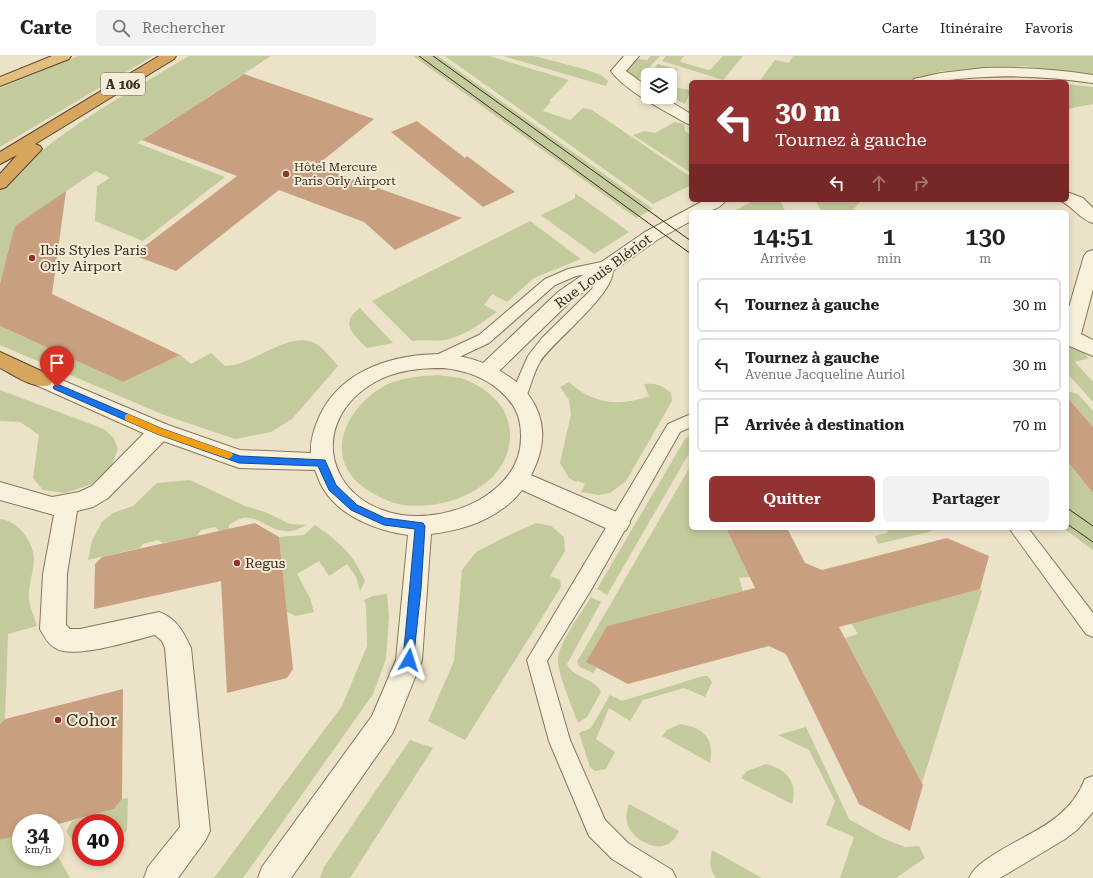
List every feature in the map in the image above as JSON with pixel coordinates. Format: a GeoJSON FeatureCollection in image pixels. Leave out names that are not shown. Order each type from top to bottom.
{"type":"FeatureCollection","features":[{"type":"Feature","properties":{"kind":"highway"},"geometry":{"type":"LineString","coordinates":[[0,69],[33,56]]}},
{"type":"Feature","properties":{"kind":"highway"},"geometry":{"type":"LineString","coordinates":[[0,82],[64,56]]}},
{"type":"Feature","properties":{"kind":"highway","name":"A 106"},"geometry":{"type":"LineString","coordinates":[[0,159],[169,56]]}},
{"type":"Feature","properties":{"kind":"highway"},"geometry":{"type":"LineString","coordinates":[[0,184],[19,162],[76,113]]}},
{"type":"Feature","properties":{"kind":"highway"},"geometry":{"type":"LineString","coordinates":[[0,359],[43,380]]}},
{"type":"Feature","properties":{"kind":"highway"},"geometry":{"type":"LineString","coordinates":[[0,371],[43,380]]}},
{"type":"Feature","properties":{"kind":"street"},"geometry":{"type":"LineString","coordinates":[[632,56],[618,70],[621,75],[641,89]]}},
{"type":"Feature","properties":{"kind":"street"},"geometry":{"type":"LineString","coordinates":[[928,80],[957,74],[993,72],[1036,72],[1093,79]]}},
{"type":"Feature","properties":{"kind":"street"},"geometry":{"type":"LineString","coordinates":[[664,104],[689,119]]}},
{"type":"Feature","properties":{"kind":"street"},"geometry":{"type":"LineString","coordinates":[[1069,197],[1077,202],[1093,218]]}},
{"type":"Feature","properties":{"kind":"street"},"geometry":{"type":"LineString","coordinates":[[699,210],[714,202]]}},
{"type":"Feature","properties":{"kind":"street","name":"Rue Louis Blériot"},"geometry":{"type":"LineString","coordinates":[[487,371],[565,296],[659,230],[689,215]]}},
{"type":"Feature","properties":{"kind":"street"},"geometry":{"type":"LineString","coordinates":[[1069,335],[1093,256]]}},
{"type":"Feature","properties":{"kind":"street"},"geometry":{"type":"LineString","coordinates":[[1069,338],[1093,349]]}},
{"type":"Feature","properties":{"kind":"street"},"geometry":{"type":"LineString","coordinates":[[416,362],[453,362],[487,371],[519,395],[526,407],[533,426],[531,452],[518,479],[495,502],[460,519],[420,526],[384,521],[354,508],[332,487],[321,462],[322,435],[333,410],[353,388],[367,377],[391,366],[416,362]]}},
{"type":"Feature","properties":{"kind":"street"},"geometry":{"type":"LineString","coordinates":[[43,380],[160,431],[239,459],[321,462]]}},
{"type":"Feature","properties":{"kind":"street"},"geometry":{"type":"LineString","coordinates":[[0,491],[52,506],[67,505],[85,500],[100,492],[160,431]]}},
{"type":"Feature","properties":{"kind":"street"},"geometry":{"type":"LineString","coordinates":[[518,479],[618,523]]}},
{"type":"Feature","properties":{"kind":"street"},"geometry":{"type":"LineString","coordinates":[[67,505],[55,574],[53,629],[64,640],[80,641],[159,623],[171,633],[178,648],[195,831],[159,878]]}},
{"type":"Feature","properties":{"kind":"street"},"geometry":{"type":"LineString","coordinates":[[273,878],[382,725],[409,660],[420,526]]}},
{"type":"Feature","properties":{"kind":"lane"},"geometry":{"type":"LineString","coordinates":[[437,361],[484,339],[550,282],[573,272],[606,266],[605,277],[598,292],[547,342],[533,360],[519,395]]}},
{"type":"Feature","properties":{"kind":"lane"},"geometry":{"type":"LineString","coordinates":[[664,878],[620,851],[597,828],[560,741],[537,660],[584,584],[674,428],[689,421]]}},
{"type":"Feature","properties":{"kind":"lane"},"geometry":{"type":"LineString","coordinates":[[1020,530],[1093,628]]}},
{"type":"Feature","properties":{"kind":"lane"},"geometry":{"type":"LineString","coordinates":[[981,878],[1006,860],[1064,827],[1082,810],[1093,788]]}},
{"type":"Feature","properties":{"kind":"green space"},"geometry":{"type":"Polygon","coordinates":[[[78,56],[153,56],[0,147],[0,88],[78,56]]]}},
{"type":"Feature","properties":{"kind":"green space"},"geometry":{"type":"Polygon","coordinates":[[[189,56],[271,56],[137,143],[225,177],[143,241],[95,221],[97,186],[110,178],[96,171],[16,225],[0,284],[0,189],[43,150],[90,116],[189,56]]]}},
{"type":"Feature","properties":{"kind":"green space"},"geometry":{"type":"Polygon","coordinates":[[[413,56],[438,56],[653,209],[636,218],[413,56]]]}},
{"type":"Feature","properties":{"kind":"green space"},"geometry":{"type":"Polygon","coordinates":[[[445,56],[489,56],[569,80],[549,101],[551,101],[543,111],[570,120],[583,108],[592,110],[689,176],[689,186],[653,204],[445,56]]]}},
{"type":"Feature","properties":{"kind":"green space"},"geometry":{"type":"Polygon","coordinates":[[[503,56],[534,56],[584,69],[601,75],[608,81],[606,86],[503,56]]]}},
{"type":"Feature","properties":{"kind":"green space"},"geometry":{"type":"Polygon","coordinates":[[[651,56],[660,56],[648,68],[641,68],[641,76],[637,80],[627,72],[627,68],[637,59],[647,60],[651,56]]]}},
{"type":"Feature","properties":{"kind":"green space"},"geometry":{"type":"Polygon","coordinates":[[[666,56],[684,56],[680,61],[681,62],[708,70],[711,69],[723,56],[743,56],[723,80],[662,61],[666,56]]]}},
{"type":"Feature","properties":{"kind":"green space"},"geometry":{"type":"Polygon","coordinates":[[[793,56],[1093,56],[1093,75],[1026,66],[942,71],[912,80],[760,80],[775,60],[789,63],[793,56]]]}},
{"type":"Feature","properties":{"kind":"green space"},"geometry":{"type":"Polygon","coordinates":[[[658,64],[674,68],[654,68],[658,64]]]}},
{"type":"Feature","properties":{"kind":"green space"},"geometry":{"type":"Polygon","coordinates":[[[1069,84],[1093,87],[1093,104],[1069,109],[1069,84]]]}},
{"type":"Feature","properties":{"kind":"green space"},"geometry":{"type":"Polygon","coordinates":[[[677,88],[689,90],[689,95],[685,104],[677,100],[677,88]]]}},
{"type":"Feature","properties":{"kind":"green space"},"geometry":{"type":"Polygon","coordinates":[[[675,122],[684,124],[685,131],[689,134],[689,172],[633,135],[644,131],[655,133],[675,122]]]}},
{"type":"Feature","properties":{"kind":"green space"},"geometry":{"type":"Polygon","coordinates":[[[575,193],[629,232],[594,254],[541,215],[572,200],[575,198],[575,193]]]}},
{"type":"Feature","properties":{"kind":"green space"},"geometry":{"type":"Polygon","coordinates":[[[751,202],[781,202],[785,210],[736,210],[751,202]]]}},
{"type":"Feature","properties":{"kind":"green space"},"geometry":{"type":"Polygon","coordinates":[[[816,202],[860,202],[853,210],[821,210],[816,202]]]}},
{"type":"Feature","properties":{"kind":"green space"},"geometry":{"type":"Polygon","coordinates":[[[530,221],[581,259],[534,278],[507,302],[492,294],[484,305],[497,312],[466,332],[445,340],[412,341],[372,301],[530,221]]]}},
{"type":"Feature","properties":{"kind":"green space"},"geometry":{"type":"Polygon","coordinates":[[[360,308],[393,343],[367,348],[357,338],[349,324],[354,313],[360,308]]]}},
{"type":"Feature","properties":{"kind":"green space"},"geometry":{"type":"Polygon","coordinates":[[[0,326],[123,382],[180,355],[191,364],[211,353],[225,366],[248,360],[272,349],[296,341],[308,341],[318,345],[338,366],[292,419],[271,432],[235,439],[164,415],[0,345],[0,326]]]}},
{"type":"Feature","properties":{"kind":"green space"},"geometry":{"type":"Polygon","coordinates":[[[1069,347],[1080,350],[1089,358],[1075,362],[1093,382],[1093,402],[1069,375],[1069,347]]]}},
{"type":"Feature","properties":{"kind":"green space"},"geometry":{"type":"Polygon","coordinates":[[[437,375],[461,378],[479,386],[498,402],[503,409],[508,423],[510,433],[508,451],[500,467],[489,480],[474,491],[457,499],[439,504],[421,506],[404,505],[388,501],[363,487],[351,475],[344,461],[342,447],[344,433],[350,419],[359,406],[384,386],[396,381],[410,378],[437,375]]]}},
{"type":"Feature","properties":{"kind":"green space"},"geometry":{"type":"Polygon","coordinates":[[[569,382],[587,395],[607,401],[628,402],[649,396],[644,384],[659,385],[671,393],[672,401],[626,481],[610,493],[599,495],[581,492],[585,484],[578,481],[576,482],[569,478],[560,463],[571,414],[569,400],[560,387],[569,382]]]}},
{"type":"Feature","properties":{"kind":"green space"},"geometry":{"type":"Polygon","coordinates":[[[0,390],[104,429],[113,437],[118,449],[111,467],[92,484],[65,493],[43,490],[33,478],[39,435],[20,422],[0,421],[0,390]]]}},
{"type":"Feature","properties":{"kind":"green space"},"geometry":{"type":"Polygon","coordinates":[[[1069,392],[1078,394],[1093,411],[1093,427],[1069,399],[1069,392]]]}},
{"type":"Feature","properties":{"kind":"green space"},"geometry":{"type":"Polygon","coordinates":[[[689,436],[689,453],[607,595],[597,589],[685,439],[689,436]]]}},
{"type":"Feature","properties":{"kind":"green space"},"geometry":{"type":"Polygon","coordinates":[[[1069,463],[1093,493],[1093,550],[1066,530],[1069,530],[1069,463]]]}},
{"type":"Feature","properties":{"kind":"green space"},"geometry":{"type":"Polygon","coordinates":[[[689,468],[689,530],[727,530],[750,577],[739,578],[743,591],[607,626],[588,659],[590,664],[597,668],[593,673],[580,667],[577,662],[689,468]]]}},
{"type":"Feature","properties":{"kind":"green space"},"geometry":{"type":"Polygon","coordinates":[[[190,480],[245,506],[265,512],[290,524],[306,525],[296,530],[285,531],[277,530],[252,518],[245,518],[229,525],[229,529],[220,531],[215,527],[201,530],[197,536],[163,543],[158,540],[143,544],[140,548],[88,560],[92,541],[102,522],[113,513],[133,506],[157,483],[190,480]]]}},
{"type":"Feature","properties":{"kind":"green space"},"geometry":{"type":"Polygon","coordinates":[[[0,519],[6,520],[18,527],[31,545],[34,563],[29,588],[29,598],[37,626],[8,634],[5,719],[0,724],[0,519]]]}},
{"type":"Feature","properties":{"kind":"green space"},"geometry":{"type":"Polygon","coordinates":[[[536,523],[551,526],[564,537],[565,551],[550,576],[560,580],[561,587],[465,740],[428,721],[454,661],[462,570],[476,552],[536,523]]]}},
{"type":"Feature","properties":{"kind":"green space"},"geometry":{"type":"Polygon","coordinates":[[[315,525],[332,537],[350,555],[365,581],[360,591],[356,577],[347,564],[329,576],[319,561],[297,574],[310,598],[314,612],[296,616],[287,612],[279,537],[304,535],[315,525]]]}},
{"type":"Feature","properties":{"kind":"green space"},"geometry":{"type":"Polygon","coordinates":[[[888,530],[933,530],[878,544],[875,536],[887,533],[888,530]]]}},
{"type":"Feature","properties":{"kind":"green space"},"geometry":{"type":"Polygon","coordinates":[[[980,589],[982,591],[922,783],[845,638],[858,634],[851,623],[980,589]]]}},
{"type":"Feature","properties":{"kind":"green space"},"geometry":{"type":"Polygon","coordinates":[[[387,594],[389,617],[386,659],[373,694],[243,878],[214,878],[342,706],[367,646],[366,605],[364,600],[373,596],[387,594]]]}},
{"type":"Feature","properties":{"kind":"green space"},"geometry":{"type":"Polygon","coordinates":[[[591,597],[601,602],[567,664],[574,673],[594,684],[601,692],[587,717],[578,723],[562,680],[558,657],[563,642],[591,597]]]}},
{"type":"Feature","properties":{"kind":"green space"},"geometry":{"type":"Polygon","coordinates":[[[703,676],[708,676],[712,682],[705,697],[684,688],[643,700],[630,721],[609,708],[596,739],[615,752],[606,769],[595,771],[590,767],[579,733],[591,728],[610,695],[622,701],[703,676]]]}},
{"type":"Feature","properties":{"kind":"green space"},"geometry":{"type":"Polygon","coordinates":[[[680,724],[696,728],[706,736],[711,747],[710,763],[662,736],[667,730],[680,724]]]}},
{"type":"Feature","properties":{"kind":"green space"},"geometry":{"type":"Polygon","coordinates":[[[806,727],[849,819],[882,838],[905,847],[919,846],[925,858],[896,878],[840,878],[854,837],[826,825],[835,801],[809,750],[778,735],[806,727]]]}},
{"type":"Feature","properties":{"kind":"green space"},"geometry":{"type":"Polygon","coordinates":[[[410,740],[433,748],[350,878],[320,878],[324,867],[410,740]]]}},
{"type":"Feature","properties":{"kind":"green space"},"geometry":{"type":"Polygon","coordinates":[[[766,764],[780,769],[789,778],[792,783],[793,790],[792,804],[741,778],[747,771],[766,764]]]}},
{"type":"Feature","properties":{"kind":"green space"},"geometry":{"type":"Polygon","coordinates":[[[128,798],[127,830],[124,834],[124,814],[96,814],[114,809],[122,799],[128,798]]]}},
{"type":"Feature","properties":{"kind":"green space"},"geometry":{"type":"Polygon","coordinates":[[[629,804],[679,831],[674,839],[667,845],[655,846],[637,837],[632,833],[626,819],[629,804]]]}},
{"type":"Feature","properties":{"kind":"green space"},"geometry":{"type":"Polygon","coordinates":[[[72,821],[72,840],[66,831],[72,821]]]}},
{"type":"Feature","properties":{"kind":"green space"},"geometry":{"type":"Polygon","coordinates":[[[12,837],[12,866],[63,866],[70,878],[0,878],[0,840],[12,837]]]}},
{"type":"Feature","properties":{"kind":"green space"},"geometry":{"type":"Polygon","coordinates":[[[712,850],[762,878],[716,878],[712,871],[711,865],[712,850]]]}},
{"type":"Feature","properties":{"kind":"building","name":"Hôtel Mercure Paris Orly Airport"},"geometry":{"type":"Polygon","coordinates":[[[244,74],[374,119],[316,166],[462,218],[395,250],[364,222],[279,190],[176,271],[133,255],[237,176],[142,140],[244,74]]]}},
{"type":"Feature","properties":{"kind":"building"},"geometry":{"type":"Polygon","coordinates":[[[417,121],[465,158],[467,156],[515,192],[483,207],[391,132],[417,121]]]}},
{"type":"Feature","properties":{"kind":"building","name":"Ibis Styles Paris Orly Airport"},"geometry":{"type":"Polygon","coordinates":[[[66,191],[52,294],[180,355],[123,382],[0,326],[0,284],[16,225],[66,191]]]}},
{"type":"Feature","properties":{"kind":"building"},"geometry":{"type":"Polygon","coordinates":[[[1069,399],[1093,427],[1093,493],[1069,463],[1069,399]]]}},
{"type":"Feature","properties":{"kind":"building"},"geometry":{"type":"Polygon","coordinates":[[[255,523],[279,537],[293,669],[287,678],[227,693],[221,581],[94,609],[95,564],[102,557],[255,523]]]}},
{"type":"Feature","properties":{"kind":"building"},"geometry":{"type":"Polygon","coordinates":[[[727,530],[788,530],[805,563],[822,570],[947,538],[989,556],[980,589],[839,627],[923,785],[910,831],[859,804],[786,654],[769,646],[628,684],[586,662],[607,626],[755,588],[727,530]]]}},
{"type":"Feature","properties":{"kind":"building"},"geometry":{"type":"Polygon","coordinates":[[[123,689],[122,799],[114,809],[96,814],[72,814],[72,820],[64,823],[64,814],[12,814],[12,837],[0,840],[0,724],[5,719],[123,689]]]}},
{"type":"Feature","properties":{"kind":"tram line"},"geometry":{"type":"LineString","coordinates":[[419,56],[689,253]]}},
{"type":"Feature","properties":{"kind":"tram line"},"geometry":{"type":"LineString","coordinates":[[433,56],[689,240]]}},
{"type":"Feature","properties":{"kind":"tram line"},"geometry":{"type":"LineString","coordinates":[[1069,509],[1093,526]]}},
{"type":"Feature","properties":{"kind":"tram line"},"geometry":{"type":"LineString","coordinates":[[1069,525],[1093,542]]}},
{"type":"Feature","properties":{"kind":"slow traffic"},"geometry":{"type":"LineString","coordinates":[[128,417],[160,431],[229,455]]}},
{"type":"Feature","properties":{"kind":"place","name":"Hôtel Mercure Paris Orly Airport"},"geometry":{"type":"Point","coordinates":[286,174]}},
{"type":"Feature","properties":{"kind":"place","name":"Ibis Styles Paris Orly Airport"},"geometry":{"type":"Point","coordinates":[32,258]}},
{"type":"Feature","properties":{"kind":"place","name":"Regus"},"geometry":{"type":"Point","coordinates":[237,563]}},
{"type":"Feature","properties":{"kind":"place","name":"Cohor"},"geometry":{"type":"Point","coordinates":[58,720]}},
{"type":"Feature","properties":{"kind":"route"},"geometry":{"type":"LineString","coordinates":[[57,387],[160,431],[239,459],[321,462],[332,487],[354,508],[384,521],[420,526],[409,660]]}}]}
